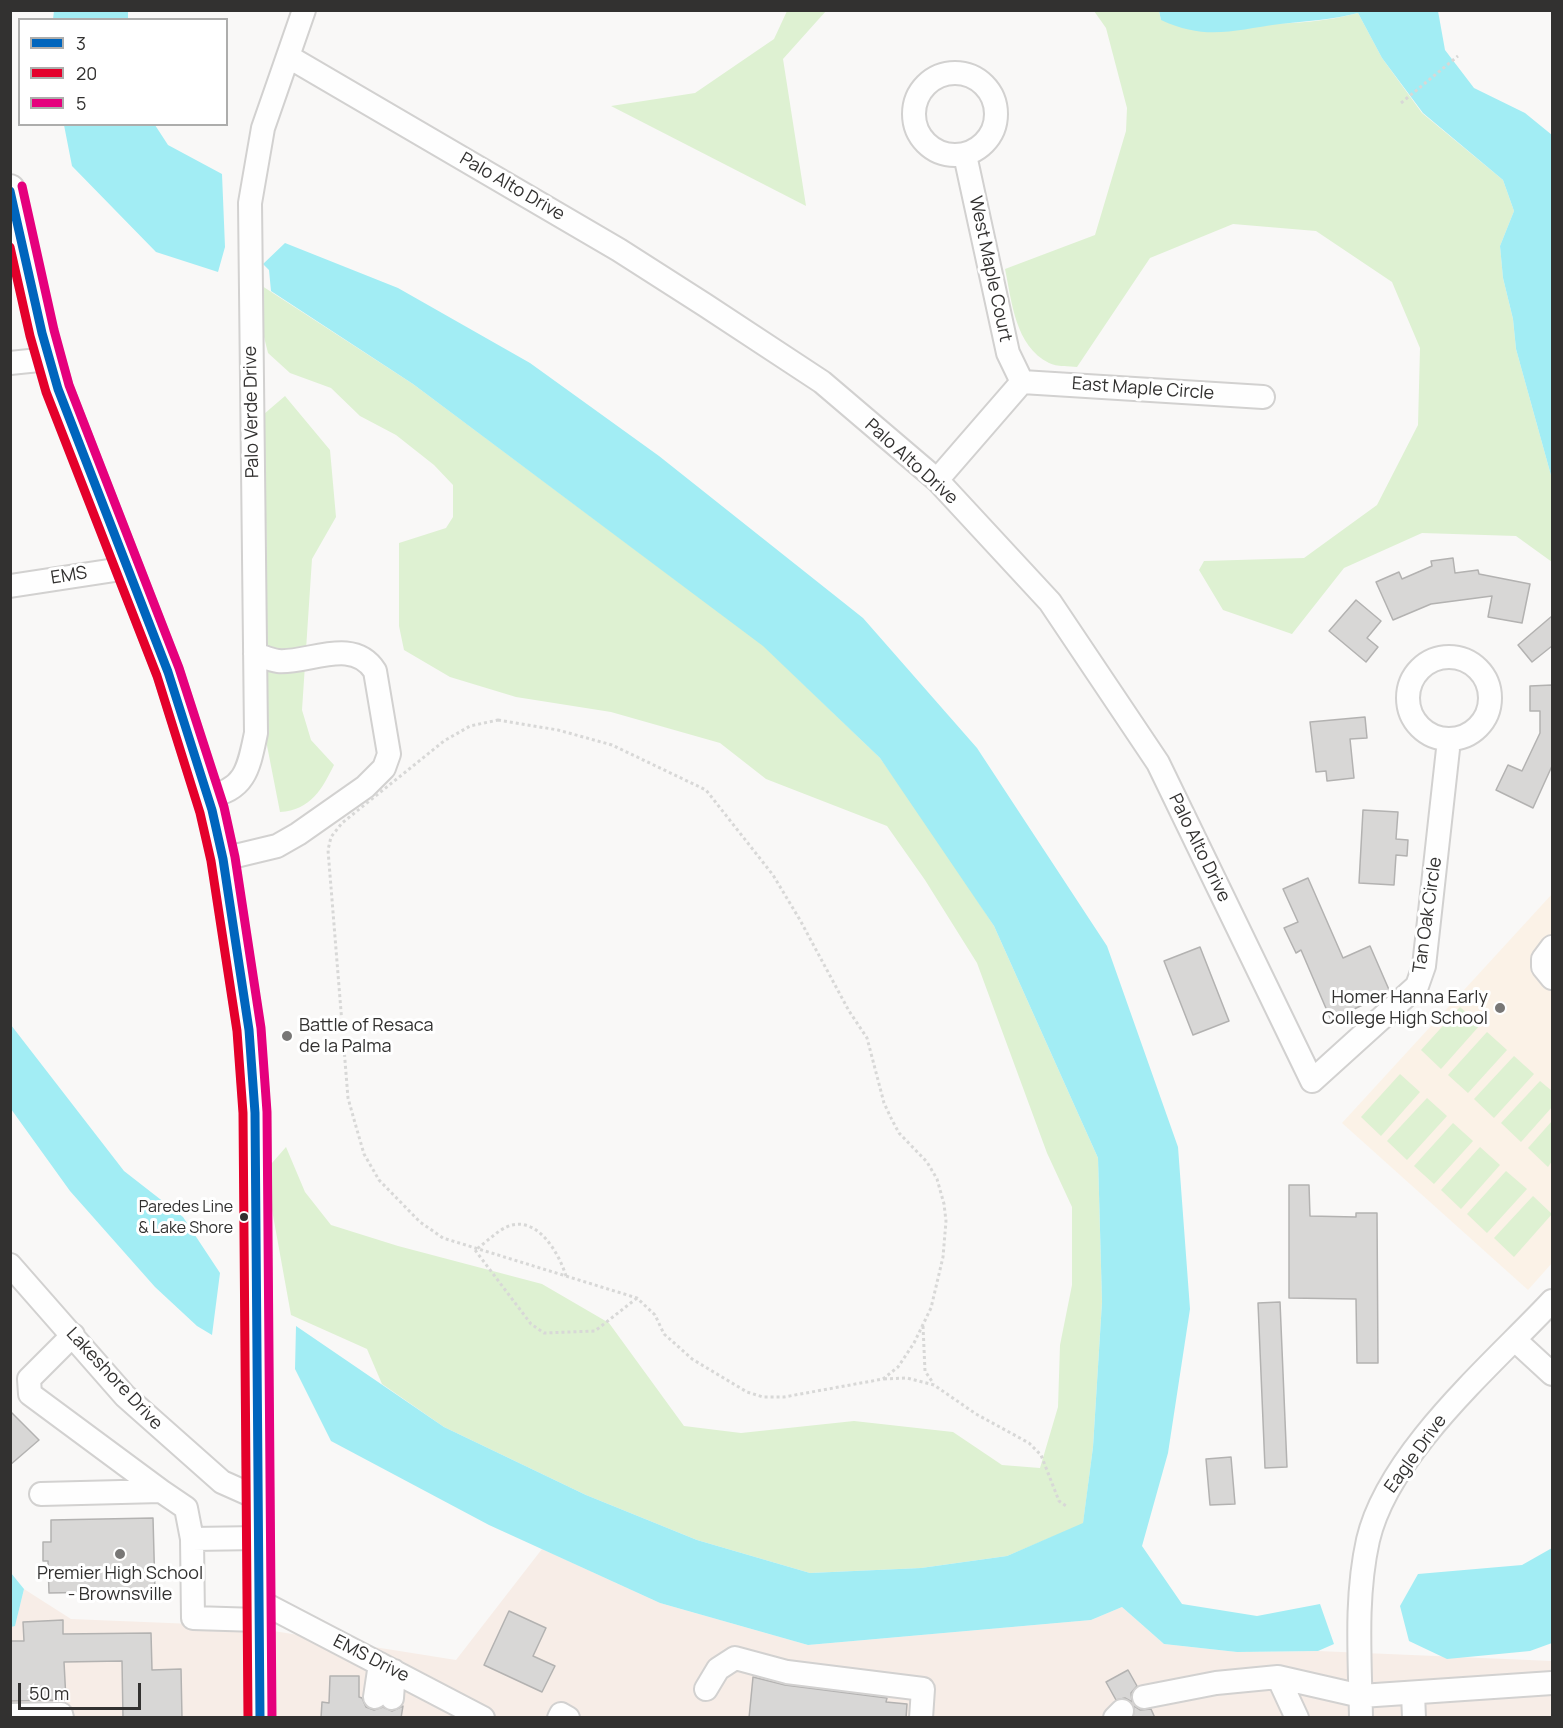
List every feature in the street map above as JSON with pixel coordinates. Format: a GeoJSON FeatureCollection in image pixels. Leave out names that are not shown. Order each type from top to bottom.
{"type":"FeatureCollection","features":[{"type":"Feature","properties":{"kind":"main road"},"geometry":{"type":"LineString","coordinates":[[10,189],[49,358],[75,435],[168,672],[208,796],[223,859],[249,1030],[255,1113],[260,1718]]}},
{"type":"Feature","properties":{"kind":"street","name":"Palo Verde Drive"},"geometry":{"type":"LineString","coordinates":[[208,796],[224,794],[242,780],[249,763],[256,733],[250,203],[263,128],[304,10]]}},
{"type":"Feature","properties":{"kind":"street","name":"Palo Alto Drive"},"geometry":{"type":"LineString","coordinates":[[288,57],[619,250],[705,305],[822,382],[937,480],[1050,602],[1158,764],[1312,1081]]}},
{"type":"Feature","properties":{"kind":"street","name":"West Maple Court"},"geometry":{"type":"LineString","coordinates":[[965,155],[1008,353],[1022,382]]}},
{"type":"Feature","properties":{"kind":"street"},"geometry":{"type":"LineString","coordinates":[[10,363],[49,358]]}},
{"type":"Feature","properties":{"kind":"street"},"geometry":{"type":"LineString","coordinates":[[937,480],[1022,382]]}},
{"type":"Feature","properties":{"kind":"street","name":"East Maple Circle"},"geometry":{"type":"LineString","coordinates":[[1022,382],[1263,397]]}},
{"type":"Feature","properties":{"kind":"street","name":"EMS"},"geometry":{"type":"LineString","coordinates":[[10,586],[128,568]]}},
{"type":"Feature","properties":{"kind":"street"},"geometry":{"type":"LineString","coordinates":[[223,859],[277,846],[298,834],[365,786],[384,768],[389,754],[375,671],[370,663],[342,652],[277,661],[255,654]]}},
{"type":"Feature","properties":{"kind":"street","name":"Tan Oak Circle"},"geometry":{"type":"LineString","coordinates":[[1312,1081],[1417,986],[1424,966],[1449,740]]}},
{"type":"Feature","properties":{"kind":"street"},"geometry":{"type":"LineString","coordinates":[[1552,947],[1543,959],[1543,967],[1552,978]]}},
{"type":"Feature","properties":{"kind":"street","name":"Lakeshore Drive"},"geometry":{"type":"LineString","coordinates":[[10,1265],[125,1396],[174,1442],[222,1482],[258,1498]]}},
{"type":"Feature","properties":{"kind":"street","name":"Eagle Drive"},"geometry":{"type":"LineString","coordinates":[[1361,1707],[1360,1599],[1368,1539],[1388,1488],[1440,1418],[1552,1301]]}},
{"type":"Feature","properties":{"kind":"street"},"geometry":{"type":"LineString","coordinates":[[73,1335],[29,1379],[30,1394],[186,1508],[192,1539],[193,1618],[259,1611]]}},
{"type":"Feature","properties":{"kind":"street"},"geometry":{"type":"LineString","coordinates":[[1515,1340],[1551,1370]]}},
{"type":"Feature","properties":{"kind":"street"},"geometry":{"type":"LineString","coordinates":[[41,1494],[161,1491]]}},
{"type":"Feature","properties":{"kind":"street"},"geometry":{"type":"LineString","coordinates":[[192,1539],[259,1539]]}},
{"type":"Feature","properties":{"kind":"street","name":"EMS Drive"},"geometry":{"type":"LineString","coordinates":[[259,1611],[387,1668],[483,1717]]}},
{"type":"Feature","properties":{"kind":"street"},"geometry":{"type":"LineString","coordinates":[[706,1689],[718,1669],[735,1658],[787,1672],[923,1689],[921,1718]]}},
{"type":"Feature","properties":{"kind":"street"},"geometry":{"type":"LineString","coordinates":[[383,1698],[387,1668]]}},
{"type":"Feature","properties":{"kind":"street"},"geometry":{"type":"LineString","coordinates":[[1278,1677],[1297,1718]]}},
{"type":"Feature","properties":{"kind":"street"},"geometry":{"type":"LineString","coordinates":[[1144,1698],[1216,1683],[1278,1677],[1361,1707],[1413,1693],[1552,1683]]}},
{"type":"Feature","properties":{"kind":"street"},"geometry":{"type":"LineString","coordinates":[[1413,1693],[1414,1718]]}},
{"type":"Feature","properties":{"kind":"street"},"geometry":{"type":"LineString","coordinates":[[10,1715],[61,1714],[62,1718]]}},
{"type":"Feature","properties":{"kind":"street"},"geometry":{"type":"LineString","coordinates":[[559,1718],[561,1714],[568,1718]]}},
{"type":"Feature","properties":{"kind":"path"},"geometry":{"type":"LineString","coordinates":[[1401,103],[1458,56]]}},
{"type":"Feature","properties":{"kind":"path"},"geometry":{"type":"LineString","coordinates":[[883,1379],[898,1367],[931,1308],[943,1257],[946,1221],[937,1179],[927,1162],[899,1133],[884,1103],[867,1038],[849,1011],[772,875],[706,790],[612,745],[512,720],[483,722],[444,741],[342,823],[331,837],[328,849],[348,1098],[364,1154],[379,1180],[420,1222],[443,1238],[475,1250],[637,1298],[655,1315],[664,1334],[685,1353],[747,1392],[763,1396],[784,1396],[883,1379],[907,1378],[934,1384]]}},
{"type":"Feature","properties":{"kind":"path"},"geometry":{"type":"LineString","coordinates":[[475,1250],[507,1227],[519,1225],[538,1230],[547,1238],[561,1260],[567,1276]]}},
{"type":"Feature","properties":{"kind":"path"},"geometry":{"type":"LineString","coordinates":[[475,1250],[531,1324],[544,1333],[595,1331],[637,1298]]}},
{"type":"Feature","properties":{"kind":"path"},"geometry":{"type":"LineString","coordinates":[[923,1324],[924,1371],[934,1384],[976,1414],[1029,1443],[1041,1455],[1059,1501],[1066,1506]]}},
{"type":"Feature","properties":{"kind":"shaded area","name":"Homer Hanna Early College High School"},"geometry":{"type":"Polygon","coordinates":[[[1552,894],[1552,1263],[1528,1290],[1342,1123],[1552,894]]]}},
{"type":"Feature","properties":{"kind":"shaded area"},"geometry":{"type":"Polygon","coordinates":[[[542,1549],[660,1603],[808,1645],[1091,1620],[1122,1607],[1164,1644],[1237,1652],[1318,1651],[1552,1661],[1552,1718],[11,1718],[11,1627],[15,1625],[24,1589],[71,1619],[242,1626],[456,1660],[542,1549]]]}},
{"type":"Feature","properties":{"kind":"green space"},"geometry":{"type":"Polygon","coordinates":[[[787,11],[826,11],[783,59],[806,206],[611,106],[695,93],[774,39],[787,11]]]}},
{"type":"Feature","properties":{"kind":"green space"},"geometry":{"type":"Polygon","coordinates":[[[1094,11],[1159,11],[1161,20],[1261,24],[1310,22],[1358,13],[1382,58],[1422,113],[1503,180],[1514,211],[1500,246],[1503,278],[1513,319],[1516,349],[1552,479],[1552,562],[1516,536],[1422,533],[1344,568],[1292,634],[1223,610],[1199,570],[1204,561],[1304,558],[1377,505],[1418,425],[1420,348],[1392,282],[1316,231],[1233,224],[1150,258],[1077,367],[1049,363],[1029,346],[1017,322],[1005,269],[1095,235],[1126,131],[1127,108],[1106,28],[1094,11]]]}},
{"type":"Feature","properties":{"kind":"green space"},"geometry":{"type":"Polygon","coordinates":[[[259,284],[413,384],[763,645],[880,758],[929,826],[994,926],[1098,1158],[1102,1302],[1093,1447],[1083,1524],[1007,1556],[921,1568],[810,1573],[697,1540],[586,1495],[444,1427],[382,1384],[367,1349],[291,1315],[265,1171],[286,1147],[305,1192],[331,1225],[398,1246],[542,1284],[609,1323],[684,1426],[741,1433],[854,1421],[953,1432],[1002,1465],[1040,1468],[1058,1407],[1060,1345],[1072,1285],[1072,1207],[1047,1153],[977,963],[925,880],[887,826],[766,779],[720,743],[611,712],[516,697],[450,677],[404,650],[399,626],[399,543],[446,528],[453,517],[453,485],[434,465],[396,435],[360,416],[331,388],[290,373],[268,353],[259,317],[259,284]]]}},
{"type":"Feature","properties":{"kind":"green space"},"geometry":{"type":"Polygon","coordinates":[[[285,396],[330,450],[336,517],[312,559],[302,710],[311,740],[334,765],[320,790],[308,803],[280,812],[262,720],[267,570],[264,414],[285,396]]]}},
{"type":"Feature","properties":{"kind":"green space"},"geometry":{"type":"Polygon","coordinates":[[[1460,1007],[1480,1025],[1441,1069],[1421,1050],[1460,1007]]]}},
{"type":"Feature","properties":{"kind":"green space"},"geometry":{"type":"Polygon","coordinates":[[[1487,1032],[1507,1050],[1468,1093],[1448,1075],[1487,1032]]]}},
{"type":"Feature","properties":{"kind":"green space"},"geometry":{"type":"Polygon","coordinates":[[[1514,1056],[1534,1074],[1494,1118],[1474,1099],[1514,1056]]]}},
{"type":"Feature","properties":{"kind":"green space"},"geometry":{"type":"Polygon","coordinates":[[[1400,1074],[1420,1092],[1381,1136],[1361,1117],[1400,1074]]]}},
{"type":"Feature","properties":{"kind":"green space"},"geometry":{"type":"Polygon","coordinates":[[[1540,1081],[1552,1091],[1552,1107],[1521,1142],[1501,1123],[1540,1081]]]}},
{"type":"Feature","properties":{"kind":"green space"},"geometry":{"type":"Polygon","coordinates":[[[1427,1098],[1447,1116],[1407,1160],[1387,1141],[1427,1098]]]}},
{"type":"Feature","properties":{"kind":"green space"},"geometry":{"type":"Polygon","coordinates":[[[1552,1121],[1552,1161],[1548,1167],[1528,1148],[1552,1121]]]}},
{"type":"Feature","properties":{"kind":"green space"},"geometry":{"type":"Polygon","coordinates":[[[1453,1123],[1473,1141],[1434,1184],[1414,1166],[1453,1123]]]}},
{"type":"Feature","properties":{"kind":"green space"},"geometry":{"type":"Polygon","coordinates":[[[1480,1147],[1500,1165],[1461,1209],[1441,1190],[1480,1147]]]}},
{"type":"Feature","properties":{"kind":"green space"},"geometry":{"type":"Polygon","coordinates":[[[1506,1171],[1527,1189],[1487,1233],[1467,1214],[1506,1171]]]}},
{"type":"Feature","properties":{"kind":"green space"},"geometry":{"type":"Polygon","coordinates":[[[1533,1196],[1552,1214],[1514,1257],[1494,1238],[1533,1196]]]}},
{"type":"Feature","properties":{"kind":"water"},"geometry":{"type":"Polygon","coordinates":[[[54,11],[128,11],[128,18],[53,18],[54,11]]]}},
{"type":"Feature","properties":{"kind":"water"},"geometry":{"type":"Polygon","coordinates":[[[1159,11],[1438,11],[1445,50],[1474,88],[1525,113],[1552,135],[1552,479],[1516,349],[1513,319],[1503,278],[1500,246],[1514,211],[1503,180],[1423,113],[1382,58],[1358,13],[1234,31],[1206,32],[1161,20],[1159,11]]]}},
{"type":"Feature","properties":{"kind":"water"},"geometry":{"type":"Polygon","coordinates":[[[64,126],[156,126],[168,145],[222,174],[225,247],[218,272],[156,252],[72,166],[64,126]]]}},
{"type":"Feature","properties":{"kind":"water"},"geometry":{"type":"Polygon","coordinates":[[[285,243],[398,288],[530,363],[659,456],[863,618],[977,748],[1107,946],[1178,1147],[1190,1309],[1168,1453],[1142,1546],[1182,1604],[1257,1616],[1320,1604],[1334,1644],[1318,1651],[1237,1652],[1164,1644],[1122,1607],[1091,1620],[808,1645],[660,1603],[489,1525],[331,1441],[295,1369],[296,1326],[444,1427],[586,1495],[697,1540],[810,1573],[921,1568],[1007,1556],[1083,1523],[1093,1447],[1102,1302],[1098,1158],[994,926],[880,758],[763,646],[413,384],[271,291],[269,270],[263,264],[285,243]]]}},
{"type":"Feature","properties":{"kind":"water"},"geometry":{"type":"Polygon","coordinates":[[[11,1025],[124,1171],[183,1217],[220,1273],[212,1335],[197,1326],[155,1287],[70,1191],[11,1109],[11,1025]]]}},
{"type":"Feature","properties":{"kind":"water"},"geometry":{"type":"Polygon","coordinates":[[[1552,1548],[1552,1643],[1530,1651],[1447,1659],[1409,1641],[1400,1606],[1418,1574],[1522,1565],[1552,1548]]]}},
{"type":"Feature","properties":{"kind":"water"},"geometry":{"type":"Polygon","coordinates":[[[11,1573],[24,1589],[15,1626],[11,1627],[11,1573]]]}},
{"type":"Feature","properties":{"kind":"building"},"geometry":{"type":"Polygon","coordinates":[[[1453,558],[1455,573],[1478,570],[1479,574],[1530,584],[1522,623],[1488,617],[1492,596],[1431,604],[1393,620],[1376,582],[1399,572],[1402,579],[1432,566],[1431,561],[1453,558]]]}},
{"type":"Feature","properties":{"kind":"building"},"geometry":{"type":"Polygon","coordinates":[[[1356,600],[1381,621],[1367,638],[1378,647],[1366,662],[1329,631],[1356,600]]]}},
{"type":"Feature","properties":{"kind":"building"},"geometry":{"type":"Polygon","coordinates":[[[1552,616],[1552,646],[1532,662],[1518,645],[1552,616]]]}},
{"type":"Feature","properties":{"kind":"building"},"geometry":{"type":"Polygon","coordinates":[[[1552,685],[1552,766],[1533,808],[1496,790],[1508,765],[1522,771],[1540,733],[1540,711],[1530,711],[1530,686],[1552,685]]]}},
{"type":"Feature","properties":{"kind":"building"},"geometry":{"type":"Polygon","coordinates":[[[1365,717],[1367,738],[1350,739],[1354,778],[1327,781],[1326,771],[1316,772],[1310,722],[1365,717]]]}},
{"type":"Feature","properties":{"kind":"building"},"geometry":{"type":"Polygon","coordinates":[[[1363,810],[1398,812],[1396,839],[1408,840],[1407,856],[1396,855],[1394,885],[1359,883],[1363,810]]]}},
{"type":"Feature","properties":{"kind":"building"},"geometry":{"type":"Polygon","coordinates":[[[1308,878],[1343,958],[1370,946],[1390,992],[1331,1020],[1301,950],[1296,953],[1284,928],[1298,922],[1283,889],[1308,878]]]}},
{"type":"Feature","properties":{"kind":"building"},"geometry":{"type":"Polygon","coordinates":[[[1200,947],[1229,1021],[1193,1035],[1164,961],[1200,947]]]}},
{"type":"Feature","properties":{"kind":"building"},"geometry":{"type":"Polygon","coordinates":[[[1289,1185],[1309,1185],[1310,1216],[1356,1217],[1356,1213],[1377,1213],[1378,1363],[1357,1363],[1356,1299],[1289,1298],[1289,1185]]]}},
{"type":"Feature","properties":{"kind":"building"},"geometry":{"type":"Polygon","coordinates":[[[1280,1302],[1287,1467],[1265,1468],[1258,1303],[1280,1302]]]}},
{"type":"Feature","properties":{"kind":"building"},"geometry":{"type":"Polygon","coordinates":[[[10,1411],[39,1440],[10,1465],[10,1411]]]}},
{"type":"Feature","properties":{"kind":"building"},"geometry":{"type":"Polygon","coordinates":[[[1231,1457],[1235,1504],[1210,1505],[1206,1459],[1231,1457]]]}},
{"type":"Feature","properties":{"kind":"building"},"geometry":{"type":"Polygon","coordinates":[[[153,1518],[155,1591],[49,1593],[48,1561],[43,1561],[43,1542],[51,1542],[51,1520],[153,1518]]]}},
{"type":"Feature","properties":{"kind":"building"},"geometry":{"type":"Polygon","coordinates":[[[509,1611],[546,1628],[533,1656],[555,1666],[542,1692],[484,1665],[509,1611]]]}},
{"type":"Feature","properties":{"kind":"building"},"geometry":{"type":"Polygon","coordinates":[[[63,1620],[63,1634],[151,1633],[152,1670],[181,1669],[182,1718],[123,1718],[122,1661],[64,1662],[66,1700],[10,1701],[10,1641],[24,1641],[23,1622],[63,1620]]]}},
{"type":"Feature","properties":{"kind":"building"},"geometry":{"type":"Polygon","coordinates":[[[1128,1670],[1137,1686],[1131,1693],[1132,1702],[1125,1698],[1116,1700],[1106,1682],[1128,1670]]]}},
{"type":"Feature","properties":{"kind":"building"},"geometry":{"type":"Polygon","coordinates":[[[330,1676],[359,1676],[359,1697],[362,1698],[366,1707],[374,1710],[383,1707],[392,1711],[403,1706],[401,1718],[321,1718],[322,1702],[329,1703],[330,1676]]]}},
{"type":"Feature","properties":{"kind":"building"},"geometry":{"type":"Polygon","coordinates":[[[753,1677],[785,1685],[887,1698],[886,1702],[907,1704],[906,1718],[749,1718],[753,1677]]]}},
{"type":"Feature","properties":{"kind":"building"},"geometry":{"type":"Polygon","coordinates":[[[1134,1706],[1140,1710],[1151,1709],[1155,1718],[1133,1718],[1134,1706]]]}},
{"type":"Feature","properties":{"kind":"transit line","name":"5"},"geometry":{"type":"LineString","coordinates":[[22,186],[54,330],[69,385],[179,668],[224,807],[235,857],[261,1028],[267,1112],[272,1718]]}},
{"type":"Feature","properties":{"kind":"transit line","name":"3"},"geometry":{"type":"LineString","coordinates":[[10,191],[42,333],[58,389],[168,672],[212,810],[223,859],[249,1030],[255,1113],[260,1718]]}},
{"type":"Feature","properties":{"kind":"transit line","name":"20"},"geometry":{"type":"LineString","coordinates":[[10,247],[30,336],[46,392],[157,676],[200,813],[211,861],[237,1031],[243,1113],[248,1718]]}},
{"type":"Feature","properties":{"kind":"place","name":"Homer Hanna Early College High School"},"geometry":{"type":"Point","coordinates":[1500,1008]}},
{"type":"Feature","properties":{"kind":"place","name":"Battle of Resaca de la Palma"},"geometry":{"type":"Point","coordinates":[287,1036]}},
{"type":"Feature","properties":{"kind":"place","name":"Paredes Line & Lake Shore"},"geometry":{"type":"Point","coordinates":[244,1217]}},
{"type":"Feature","properties":{"kind":"place","name":"Premier High School - Brownsville"},"geometry":{"type":"Point","coordinates":[120,1554]}}]}
